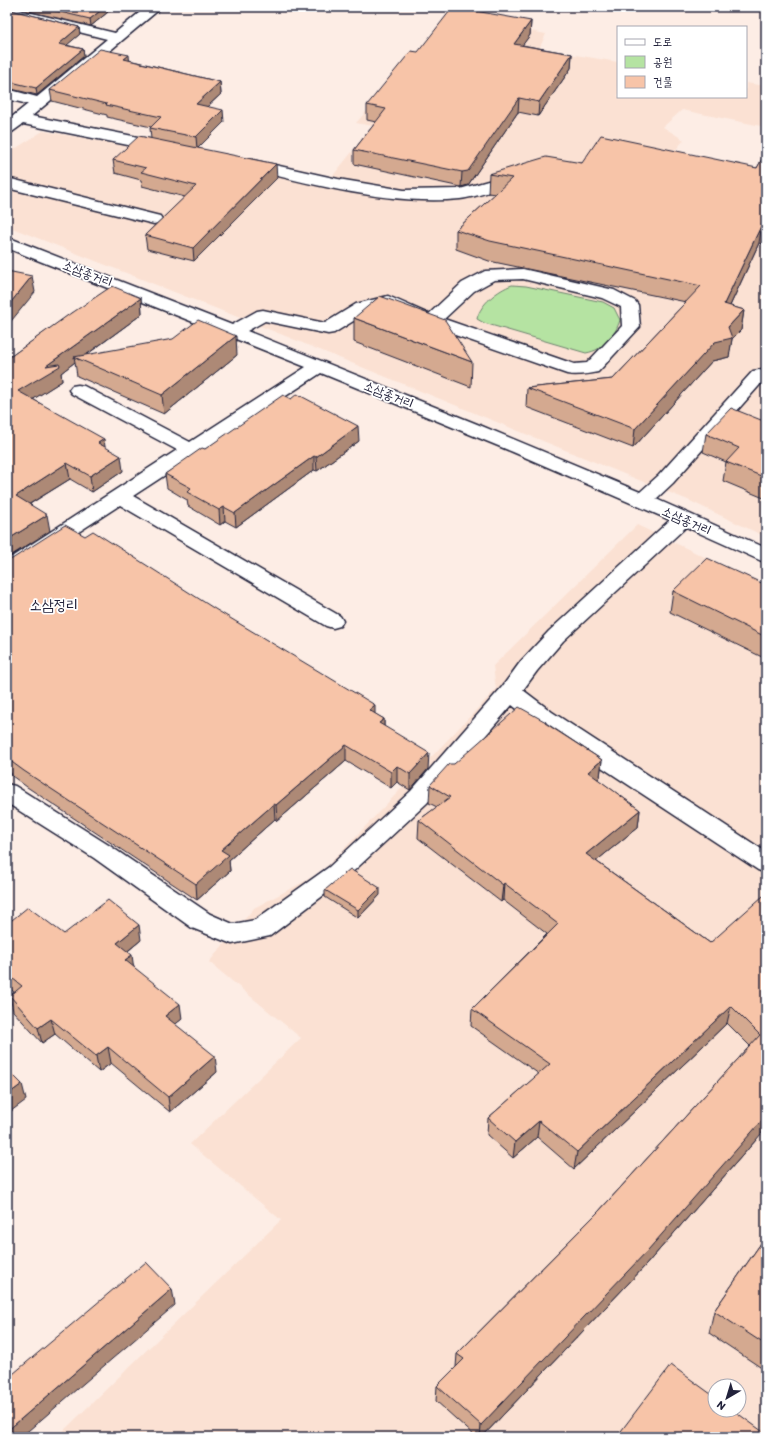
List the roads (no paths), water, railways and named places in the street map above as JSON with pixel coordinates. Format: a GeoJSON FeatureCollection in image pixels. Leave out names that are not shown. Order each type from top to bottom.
{"type":"FeatureCollection","features":[{"type":"Feature","properties":{"kind":"street"},"geometry":{"type":"LineString","coordinates":[[7,129],[155,7]]}},
{"type":"Feature","properties":{"kind":"street"},"geometry":{"type":"LineString","coordinates":[[7,10],[118,38]]}},
{"type":"Feature","properties":{"kind":"street"},"geometry":{"type":"LineString","coordinates":[[7,94],[39,102]]}},
{"type":"Feature","properties":{"kind":"street"},"geometry":{"type":"LineString","coordinates":[[21,119],[181,150]]}},
{"type":"Feature","properties":{"kind":"street"},"geometry":{"type":"LineString","coordinates":[[233,161],[338,184],[404,195],[461,194],[534,173]]}},
{"type":"Feature","properties":{"kind":"street"},"geometry":{"type":"LineString","coordinates":[[7,183],[154,220]]}},
{"type":"Feature","properties":{"kind":"street","name":"소삼종거리"},"geometry":{"type":"LineString","coordinates":[[7,242],[511,443],[644,500],[766,556]]}},
{"type":"Feature","properties":{"kind":"street"},"geometry":{"type":"LineString","coordinates":[[233,331],[263,315],[291,322],[328,328],[362,308],[388,301],[418,316],[432,321],[573,370],[592,368],[631,327],[629,305],[608,294],[523,274],[491,275],[468,287],[432,321]]}},
{"type":"Feature","properties":{"kind":"street"},"geometry":{"type":"LineString","coordinates":[[7,569],[320,366]]}},
{"type":"Feature","properties":{"kind":"street"},"geometry":{"type":"LineString","coordinates":[[644,500],[666,479],[759,374]]}},
{"type":"Feature","properties":{"kind":"street"},"geometry":{"type":"LineString","coordinates":[[78,390],[191,450]]}},
{"type":"Feature","properties":{"kind":"street"},"geometry":{"type":"LineString","coordinates":[[119,496],[333,620]]}},
{"type":"Feature","properties":{"kind":"street"},"geometry":{"type":"LineString","coordinates":[[7,792],[102,852],[201,920],[232,934],[261,928],[337,873],[419,798],[510,692],[529,666],[556,636],[684,518]]}},
{"type":"Feature","properties":{"kind":"street"},"geometry":{"type":"LineString","coordinates":[[510,692],[544,718],[766,864]]}},
{"type":"Feature","properties":{"kind":"district","name":"소삼정리"},"geometry":{"type":"Point","coordinates":[54,605]}}]}
